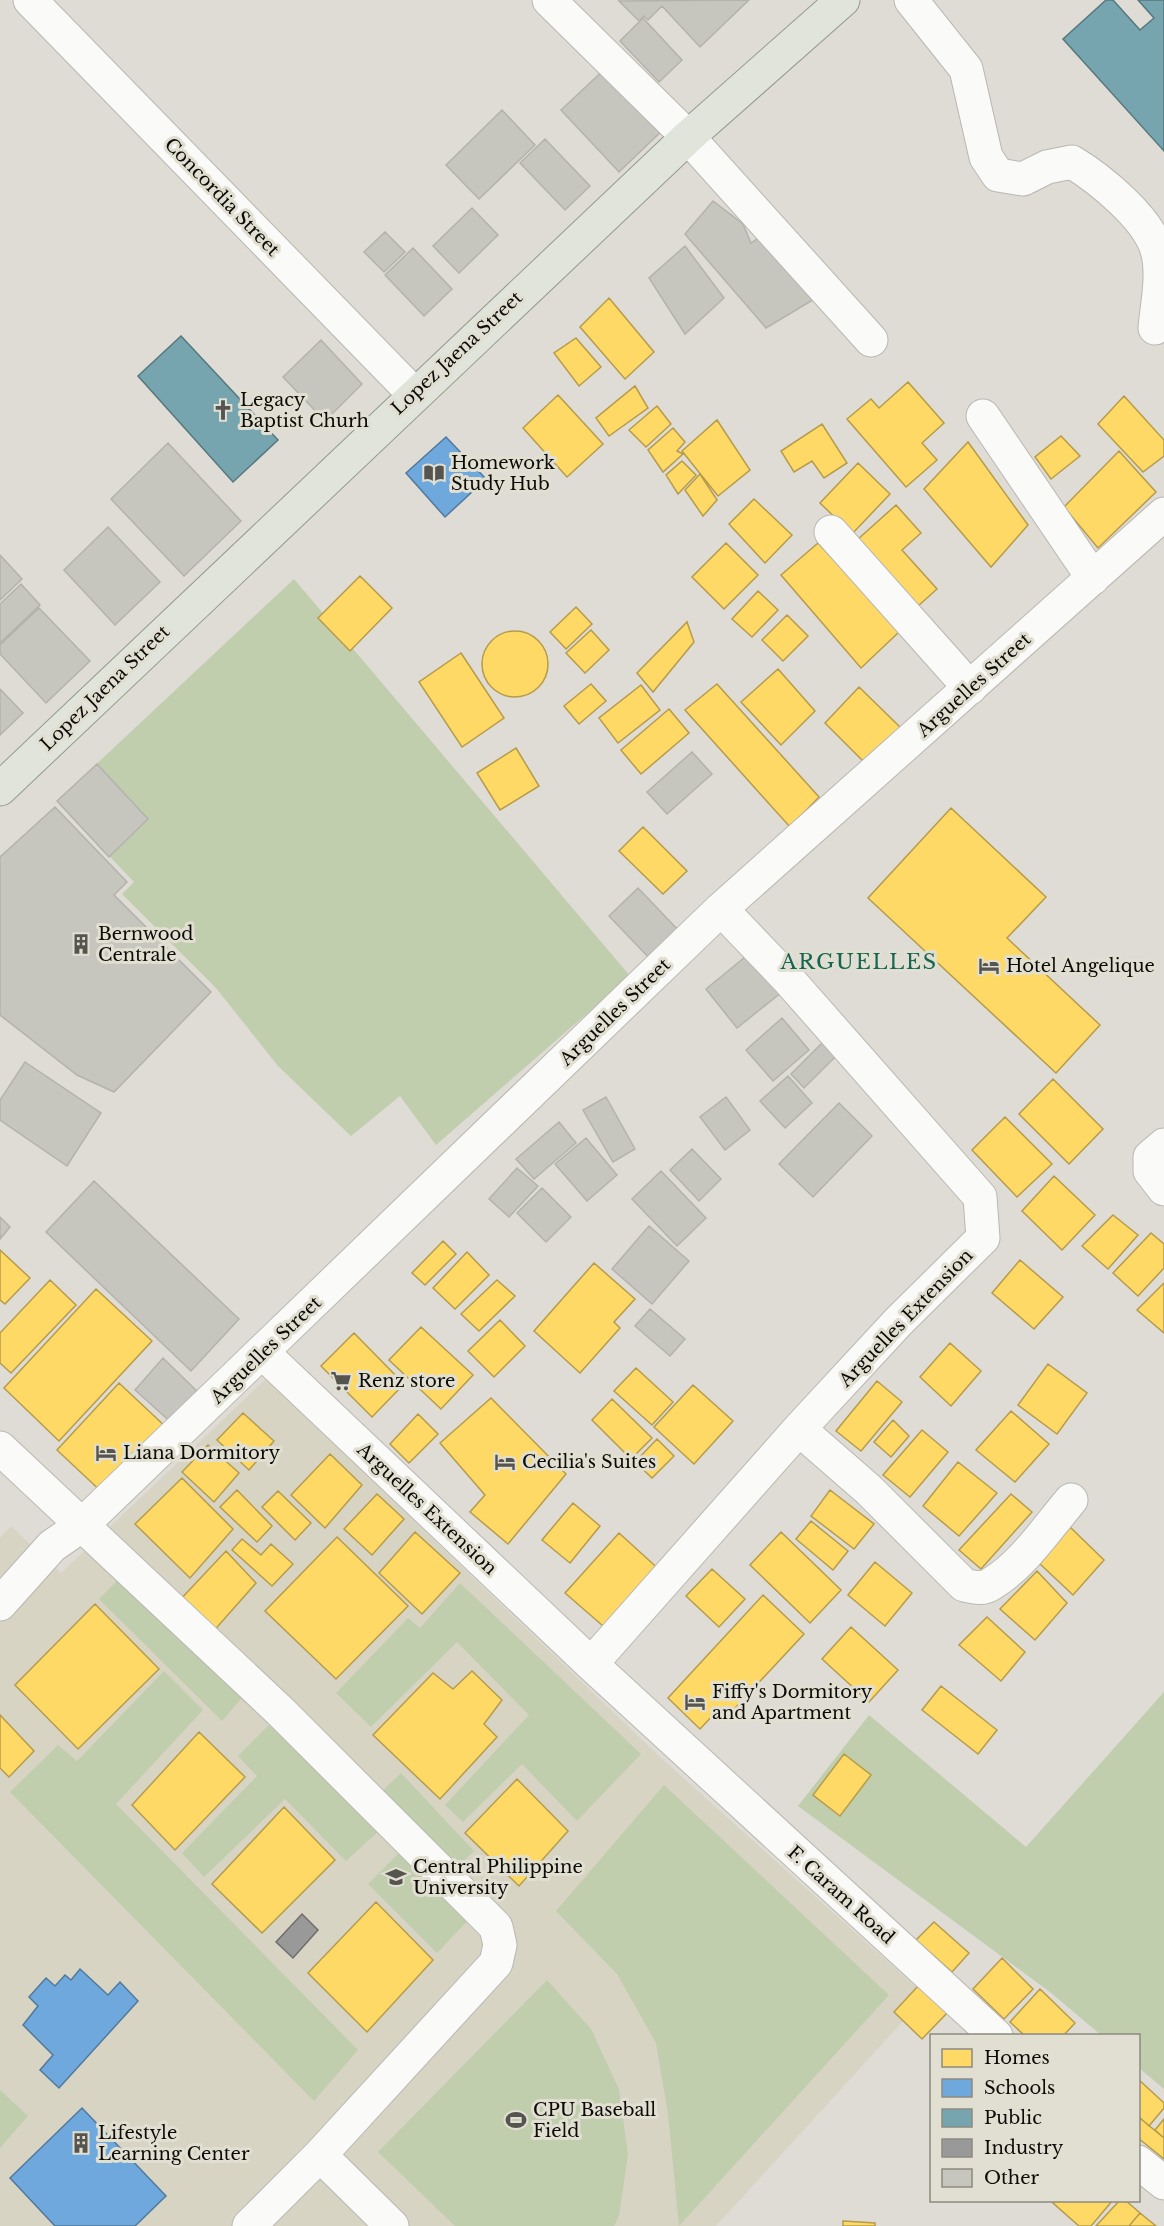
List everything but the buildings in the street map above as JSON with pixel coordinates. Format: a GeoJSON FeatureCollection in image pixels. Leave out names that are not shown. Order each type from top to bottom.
{"type":"FeatureCollection","features":[{"type":"Feature","properties":{"kind":"main road","name":"Lopez Jaena Street"},"geometry":{"type":"LineString","coordinates":[[0,789],[688,136],[843,0]]}},
{"type":"Feature","properties":{"kind":"street","name":"Concordia Street"},"geometry":{"type":"LineString","coordinates":[[30,0],[414,394]]}},
{"type":"Feature","properties":{"kind":"street"},"geometry":{"type":"LineString","coordinates":[[549,0],[688,136],[871,340]]}},
{"type":"Feature","properties":{"kind":"street"},"geometry":{"type":"LineString","coordinates":[[911,0],[966,69],[986,157],[998,175],[1023,179],[1047,166],[1072,162],[1093,175],[1135,213],[1157,249],[1159,281],[1155,328]]}},
{"type":"Feature","properties":{"kind":"street"},"geometry":{"type":"LineString","coordinates":[[983,416],[1093,578]]}},
{"type":"Feature","properties":{"kind":"street","name":"Arguelles Street"},"geometry":{"type":"LineString","coordinates":[[0,1604],[52,1546],[81,1526],[263,1353],[721,909],[1164,514]]}},
{"type":"Feature","properties":{"kind":"street"},"geometry":{"type":"LineString","coordinates":[[831,532],[970,688]]}},
{"type":"Feature","properties":{"kind":"street","name":"Arguelles Extension"},"geometry":{"type":"LineString","coordinates":[[591,1664],[799,1429],[898,1322],[983,1238],[980,1197],[788,979],[721,909]]}},
{"type":"Feature","properties":{"kind":"street"},"geometry":{"type":"LineString","coordinates":[[1164,1145],[1150,1157],[1150,1171],[1164,1189]]}},
{"type":"Feature","properties":{"kind":"street","name":"Arguelles Extension"},"geometry":{"type":"LineString","coordinates":[[263,1353],[687,1754]]}},
{"type":"Feature","properties":{"kind":"street"},"geometry":{"type":"LineString","coordinates":[[799,1429],[869,1490],[964,1585],[978,1588],[990,1586],[1024,1555],[1071,1500]]}},
{"type":"Feature","properties":{"kind":"street"},"geometry":{"type":"LineString","coordinates":[[0,1448],[271,1703],[496,1927],[500,1945],[496,1963],[320,2155],[249,2226]]}},
{"type":"Feature","properties":{"kind":"street","name":"F. Caram Road"},"geometry":{"type":"LineString","coordinates":[[687,1754],[994,2034]]}},
{"type":"Feature","properties":{"kind":"street"},"geometry":{"type":"LineString","coordinates":[[320,2155],[392,2226]]}},
{"type":"Feature","properties":{"kind":"street"},"geometry":{"type":"LineString","coordinates":[[1140,2164],[1164,2183]]}},
{"type":"Feature","properties":{"kind":"shaded area","name":"Central Philippine University"},"geometry":{"type":"Polygon","coordinates":[[[266,1379],[660,1757],[926,1996],[716,2226],[0,2226],[0,1538],[11,1526],[61,1573],[266,1379]]]}},
{"type":"Feature","properties":{"kind":"green space"},"geometry":{"type":"Polygon","coordinates":[[[294,579],[630,976],[436,1145],[400,1096],[351,1136],[278,1066],[216,988],[122,894],[134,882],[57,801],[294,579]]]}},
{"type":"Feature","properties":{"kind":"green space"},"geometry":{"type":"Polygon","coordinates":[[[117,1581],[245,1694],[222,1721],[99,1599],[117,1581]]]}},
{"type":"Feature","properties":{"kind":"green space"},"geometry":{"type":"Polygon","coordinates":[[[460,1583],[641,1754],[577,1821],[522,1764],[463,1822],[445,1805],[529,1715],[457,1642],[371,1727],[336,1693],[408,1618],[420,1628],[460,1583]]]}},
{"type":"Feature","properties":{"kind":"green space"},"geometry":{"type":"Polygon","coordinates":[[[164,1671],[203,1710],[116,1804],[358,2050],[314,2101],[10,1792],[58,1745],[77,1761],[164,1671]]]}},
{"type":"Feature","properties":{"kind":"green space"},"geometry":{"type":"Polygon","coordinates":[[[1164,1692],[1164,2089],[1140,2069],[1140,2034],[1100,2034],[1050,1992],[798,1806],[869,1715],[1026,1847],[1164,1692]]]}},
{"type":"Feature","properties":{"kind":"green space"},"geometry":{"type":"Polygon","coordinates":[[[274,1720],[381,1829],[346,1861],[285,1799],[204,1877],[182,1853],[257,1776],[238,1756],[274,1720]]]}},
{"type":"Feature","properties":{"kind":"green space"},"geometry":{"type":"Polygon","coordinates":[[[401,1773],[474,1851],[452,1872],[377,1796],[401,1773]]]}},
{"type":"Feature","properties":{"kind":"green space"},"geometry":{"type":"Polygon","coordinates":[[[664,1785],[889,1995],[679,2226],[668,2114],[656,2043],[617,1974],[556,1911],[664,1785]]]}},
{"type":"Feature","properties":{"kind":"green space"},"geometry":{"type":"Polygon","coordinates":[[[405,1847],[474,1914],[437,1953],[368,1884],[405,1847]]]}},
{"type":"Feature","properties":{"kind":"green space","name":"CPU Baseball Field"},"geometry":{"type":"Polygon","coordinates":[[[547,1980],[591,2029],[619,2089],[628,2155],[619,2216],[614,2226],[455,2226],[378,2152],[547,1980]]]}},
{"type":"Feature","properties":{"kind":"green space"},"geometry":{"type":"Polygon","coordinates":[[[0,2090],[28,2116],[0,2148],[0,2090]]]}},
{"type":"Feature","properties":{"kind":"place","name":"Legacy Baptist Churh"},"geometry":{"type":"Point","coordinates":[223,410]}},
{"type":"Feature","properties":{"kind":"place","name":"Homework Study Hub"},"geometry":{"type":"Point","coordinates":[434,473]}},
{"type":"Feature","properties":{"kind":"place","name":"Bernwood Centrale"},"geometry":{"type":"Point","coordinates":[81,944]}},
{"type":"Feature","properties":{"kind":"place","name":"Hotel Angelique"},"geometry":{"type":"Point","coordinates":[989,966]}},
{"type":"Feature","properties":{"kind":"place","name":"Renz store"},"geometry":{"type":"Point","coordinates":[341,1381]}},
{"type":"Feature","properties":{"kind":"place","name":"Liana Dormitory"},"geometry":{"type":"Point","coordinates":[106,1453]}},
{"type":"Feature","properties":{"kind":"place","name":"Cecilia's Suites"},"geometry":{"type":"Point","coordinates":[505,1462]}},
{"type":"Feature","properties":{"kind":"place","name":"Fiffy's Dormitory and Apartment"},"geometry":{"type":"Point","coordinates":[695,1702]}},
{"type":"Feature","properties":{"kind":"place","name":"Central Philippine University"},"geometry":{"type":"Point","coordinates":[396,1877]}},
{"type":"Feature","properties":{"kind":"place","name":"CPU Baseball Field"},"geometry":{"type":"Point","coordinates":[516,2120]}},
{"type":"Feature","properties":{"kind":"place","name":"Lifestyle Learning Center"},"geometry":{"type":"Point","coordinates":[81,2143]}},
{"type":"Feature","properties":{"kind":"district","name":"ARGUELLES"},"geometry":{"type":"Point","coordinates":[859,962]}}]}
